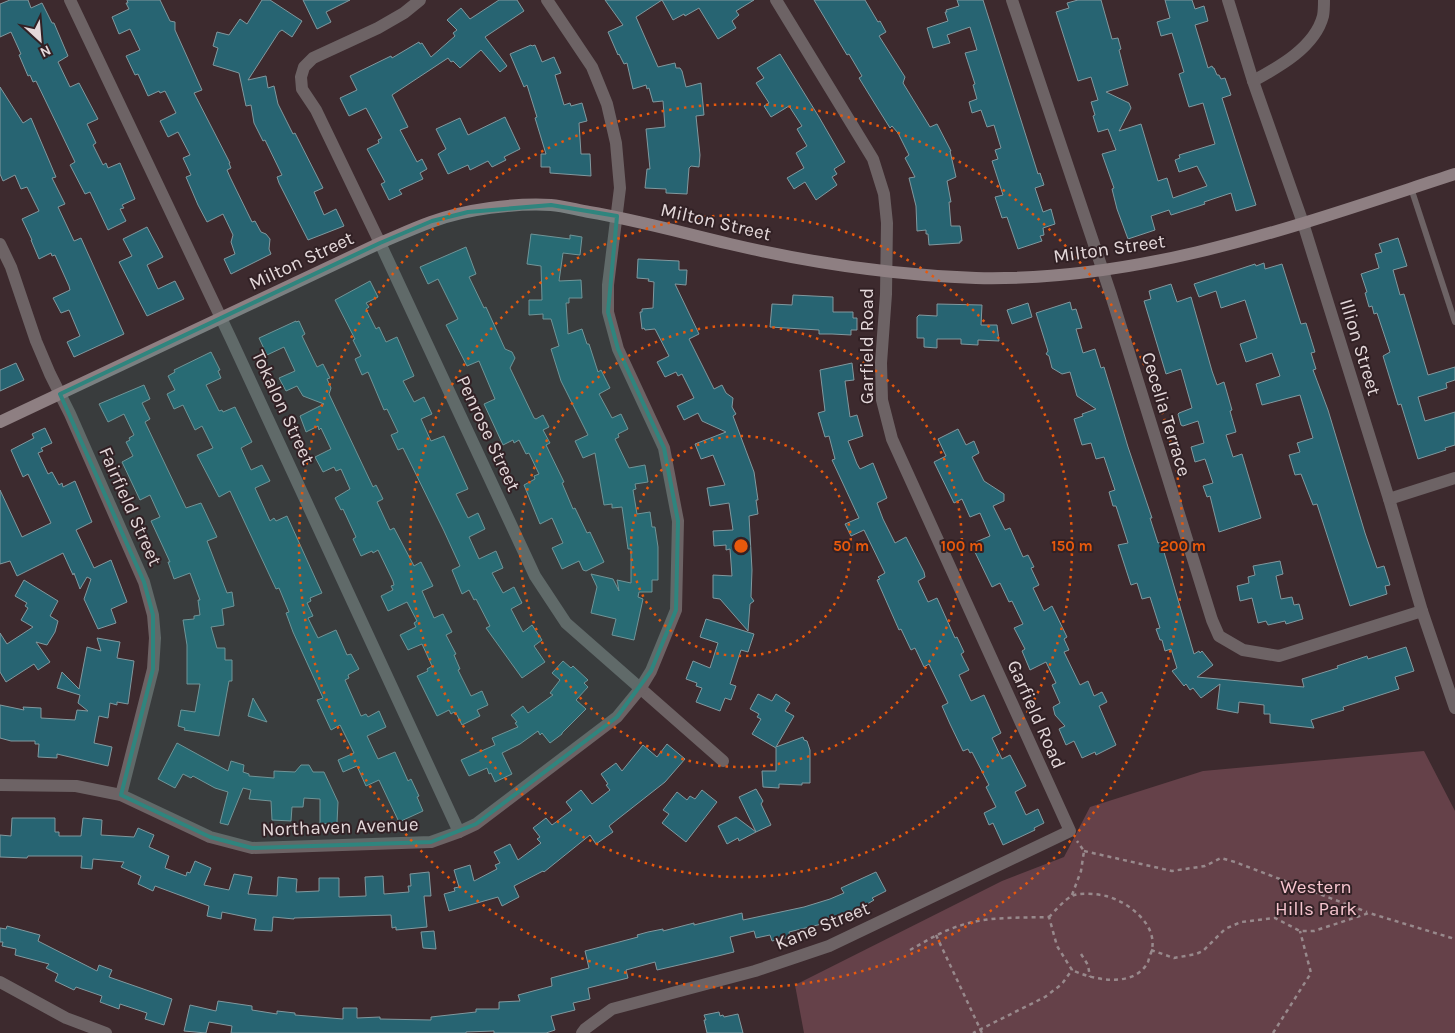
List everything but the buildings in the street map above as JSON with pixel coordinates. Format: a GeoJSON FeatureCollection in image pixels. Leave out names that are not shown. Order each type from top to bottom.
{"type":"FeatureCollection","features":[{"type":"Feature","properties":{"kind":"main road","name":"Milton Street"},"geometry":{"type":"LineString","coordinates":[[0,422],[380,243],[432,221],[503,206],[551,205],[616,216],[784,256],[885,272],[980,278],[1049,275],[1102,270],[1150,263],[1202,252],[1303,224],[1455,174]]}},
{"type":"Feature","properties":{"kind":"street","name":"Tokalon Street"},"geometry":{"type":"LineString","coordinates":[[70,0],[221,317],[459,832]]}},
{"type":"Feature","properties":{"kind":"street","name":"Penrose Street"},"geometry":{"type":"LineString","coordinates":[[420,0],[404,13],[378,28],[313,58],[304,67],[301,77],[302,89],[316,110],[380,243],[534,576],[566,623],[722,761]]}},
{"type":"Feature","properties":{"kind":"street","name":"Northaven Avenue"},"geometry":{"type":"LineString","coordinates":[[0,785],[76,786],[121,795],[210,838],[252,848],[430,842],[476,824],[617,717],[640,689],[651,671],[676,610],[678,521],[664,448],[618,349],[608,312],[608,285],[620,188],[616,143],[606,104],[592,67],[547,0]]}},
{"type":"Feature","properties":{"kind":"street","name":"Garfield Road"},"geometry":{"type":"LineString","coordinates":[[776,0],[872,159],[884,194],[886,213],[886,294],[881,363],[882,400],[892,439],[1070,831]]}},
{"type":"Feature","properties":{"kind":"street","name":"Cecelia Terrace"},"geometry":{"type":"LineString","coordinates":[[1012,0],[1102,270],[1212,620],[1219,636],[1243,650],[1279,656],[1422,611]]}},
{"type":"Feature","properties":{"kind":"street","name":"Illion Street"},"geometry":{"type":"LineString","coordinates":[[1228,0],[1253,81],[1303,224],[1422,611],[1455,708]]}},
{"type":"Feature","properties":{"kind":"street"},"geometry":{"type":"LineString","coordinates":[[1253,81],[1286,63],[1314,35],[1322,16],[1324,0]]}},
{"type":"Feature","properties":{"kind":"street","name":"Fairfield Street"},"geometry":{"type":"LineString","coordinates":[[0,244],[12,268],[36,341],[144,582],[153,615],[155,638],[153,669],[121,795]]}},
{"type":"Feature","properties":{"kind":"street"},"geometry":{"type":"LineString","coordinates":[[1389,499],[1455,478]]}},
{"type":"Feature","properties":{"kind":"street","name":"Kane Street"},"geometry":{"type":"LineString","coordinates":[[582,1033],[612,1010],[755,971],[829,946],[1070,831]]}},
{"type":"Feature","properties":{"kind":"street"},"geometry":{"type":"LineString","coordinates":[[0,982],[66,1018],[106,1033]]}},
{"type":"Feature","properties":{"kind":"lane"},"geometry":{"type":"LineString","coordinates":[[1411,188],[1455,322]]}},
{"type":"Feature","properties":{"kind":"path"},"geometry":{"type":"LineString","coordinates":[[1070,831],[1084,851],[1172,871],[1205,866],[1221,858],[1369,913],[1455,938]]}},
{"type":"Feature","properties":{"kind":"path"},"geometry":{"type":"LineString","coordinates":[[910,950],[961,925],[991,919],[1049,917],[1072,896],[1081,871],[1084,851]]}},
{"type":"Feature","properties":{"kind":"path"},"geometry":{"type":"LineString","coordinates":[[1049,917],[1057,946],[1072,970],[1096,979],[1117,979],[1134,975],[1147,964],[1153,948],[1149,927],[1135,910],[1115,898],[1099,894],[1072,896]]}},
{"type":"Feature","properties":{"kind":"path"},"geometry":{"type":"LineString","coordinates":[[1152,950],[1174,958],[1196,954],[1203,950],[1225,929],[1241,922],[1275,918],[1300,931],[1322,929],[1369,913]]}},
{"type":"Feature","properties":{"kind":"path"},"geometry":{"type":"LineString","coordinates":[[1272,1033],[1311,973],[1300,931]]}},
{"type":"Feature","properties":{"kind":"path"},"geometry":{"type":"LineString","coordinates":[[936,936],[982,1033]]}},
{"type":"Feature","properties":{"kind":"path"},"geometry":{"type":"LineString","coordinates":[[1081,954],[1088,965],[1090,977]]}},
{"type":"Feature","properties":{"kind":"path"},"geometry":{"type":"LineString","coordinates":[[973,1033],[1045,997],[1062,984],[1072,970]]}},
{"type":"Feature","properties":{"kind":"highlighted area"},"geometry":{"type":"Polygon","coordinates":[[[551,205],[617,216],[608,312],[618,349],[664,448],[678,521],[676,610],[651,671],[617,717],[476,824],[431,842],[252,848],[210,837],[121,795],[153,669],[153,615],[144,582],[60,394],[380,243],[432,221],[468,212],[551,205]]]}},
{"type":"Feature","properties":{"kind":"green space","name":"Western Hills Park"},"geometry":{"type":"Polygon","coordinates":[[[1424,751],[1455,811],[1455,1033],[804,1033],[795,985],[1002,881],[1064,857],[1090,807],[1203,771],[1424,751]]]}}]}
